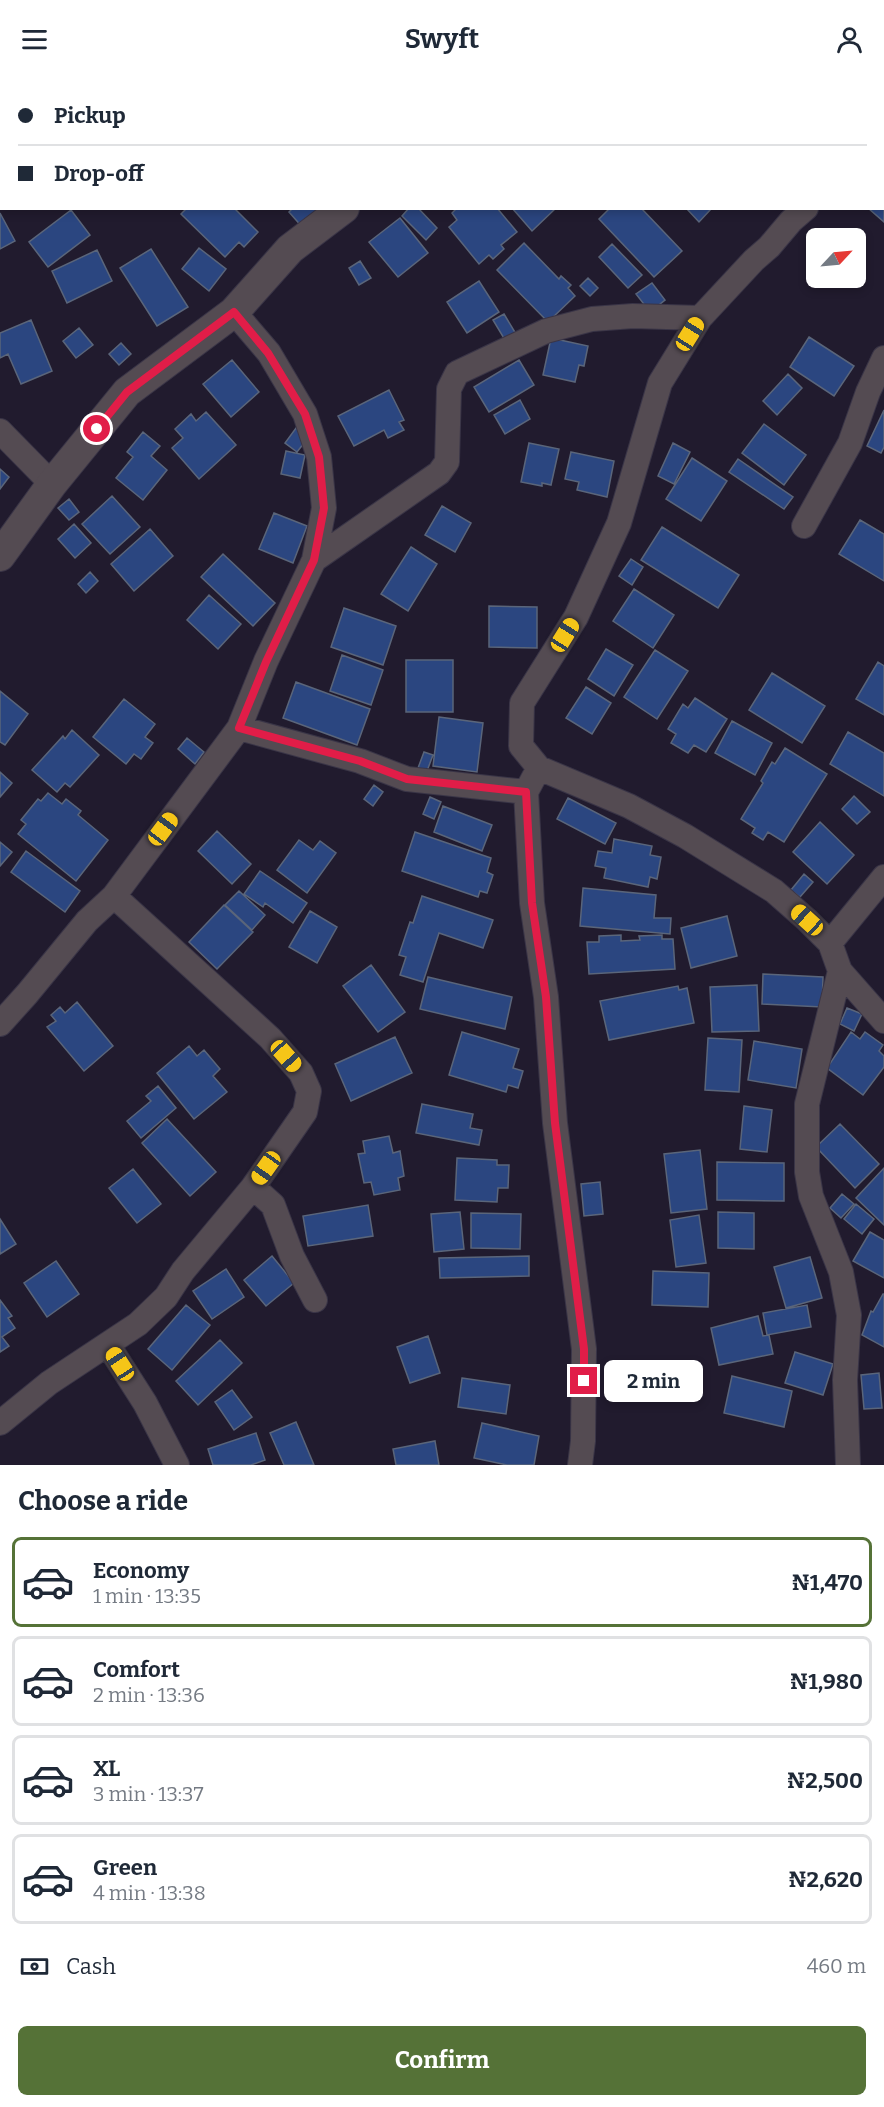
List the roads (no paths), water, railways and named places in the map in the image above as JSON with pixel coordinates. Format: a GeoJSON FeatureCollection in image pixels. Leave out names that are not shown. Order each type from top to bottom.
{"type":"FeatureCollection","features":[{"type":"Feature","properties":{"kind":"street"},"geometry":{"type":"LineString","coordinates":[[0,556],[52,484],[127,392],[234,312],[290,249],[341,210]]}},
{"type":"Feature","properties":{"kind":"street"},"geometry":{"type":"LineString","coordinates":[[804,210],[700,318],[660,382],[619,523],[576,617],[522,704],[520,746],[539,768],[629,806],[685,836],[774,891],[830,943],[840,971],[884,1021]]}},
{"type":"Feature","properties":{"kind":"street"},"geometry":{"type":"LineString","coordinates":[[0,1024],[87,921],[114,896],[239,728],[266,662],[314,560],[324,508],[319,457],[305,414],[268,353],[234,312]]}},
{"type":"Feature","properties":{"kind":"street"},"geometry":{"type":"LineString","coordinates":[[314,560],[439,473],[447,462],[449,389],[457,373],[546,331],[592,319],[633,316],[700,318]]}},
{"type":"Feature","properties":{"kind":"street"},"geometry":{"type":"LineString","coordinates":[[804,526],[850,443],[868,392],[884,358]]}},
{"type":"Feature","properties":{"kind":"street"},"geometry":{"type":"LineString","coordinates":[[0,431],[52,484]]}},
{"type":"Feature","properties":{"kind":"street"},"geometry":{"type":"LineString","coordinates":[[239,728],[360,761],[407,779],[526,792]]}},
{"type":"Feature","properties":{"kind":"street"},"geometry":{"type":"LineString","coordinates":[[539,768],[526,792],[532,903],[546,997],[555,1123],[584,1349],[583,1441],[580,1465]]}},
{"type":"Feature","properties":{"kind":"street"},"geometry":{"type":"LineString","coordinates":[[830,943],[884,877]]}},
{"type":"Feature","properties":{"kind":"street"},"geometry":{"type":"LineString","coordinates":[[0,1423],[49,1383],[138,1324],[166,1297],[183,1271],[253,1187],[305,1112],[309,1091],[301,1073],[270,1038],[114,896]]}},
{"type":"Feature","properties":{"kind":"street"},"geometry":{"type":"LineString","coordinates":[[840,971],[807,1104],[807,1172],[811,1196],[841,1272],[849,1315],[845,1380],[848,1465]]}},
{"type":"Feature","properties":{"kind":"street"},"geometry":{"type":"LineString","coordinates":[[253,1187],[273,1205],[292,1256],[315,1300]]}},
{"type":"Feature","properties":{"kind":"street"},"geometry":{"type":"LineString","coordinates":[[108,1345],[145,1403],[177,1465]]}}]}
